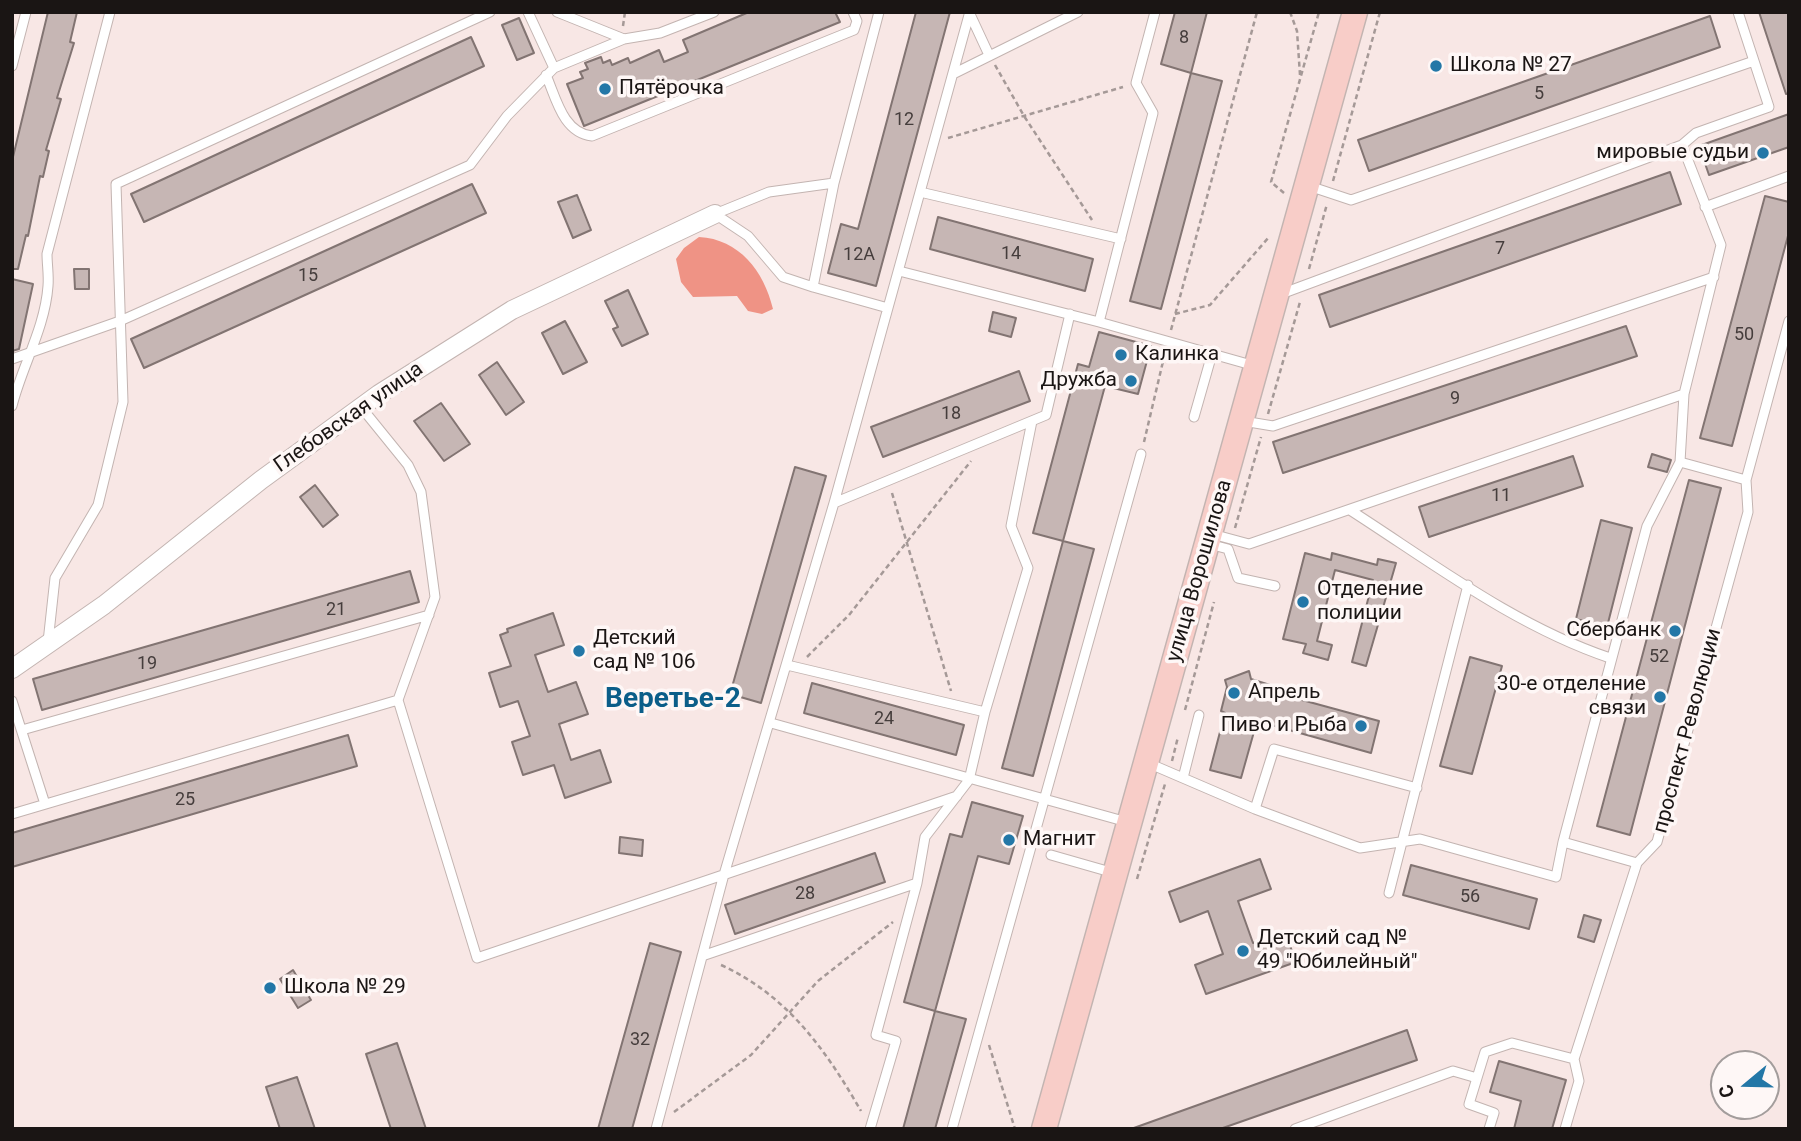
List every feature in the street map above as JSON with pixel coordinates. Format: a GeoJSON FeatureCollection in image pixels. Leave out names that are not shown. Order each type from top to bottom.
{"type":"FeatureCollection","features":[{"type":"Feature","properties":{"kind":"main road","name":"улица Ворошилова"},"geometry":{"type":"LineString","coordinates":[[1044,1129],[1276,296],[1312,196],[1355,12]]}},
{"type":"Feature","properties":{"kind":"street","name":"Глебовская улица"},"geometry":{"type":"LineString","coordinates":[[12,669],[104,605],[261,480],[361,407],[512,310],[715,214]]}},
{"type":"Feature","properties":{"kind":"lane"},"geometry":{"type":"LineString","coordinates":[[12,66],[26,12]]}},
{"type":"Feature","properties":{"kind":"lane"},"geometry":{"type":"LineString","coordinates":[[12,406],[17,370],[31,352],[48,287],[47,254],[110,12]]}},
{"type":"Feature","properties":{"kind":"lane"},"geometry":{"type":"LineString","coordinates":[[48,644],[55,578],[98,505],[110,447],[120,420],[116,184],[490,12]]}},
{"type":"Feature","properties":{"kind":"lane"},"geometry":{"type":"LineString","coordinates":[[528,12],[554,68]]}},
{"type":"Feature","properties":{"kind":"lane"},"geometry":{"type":"LineString","coordinates":[[556,12],[624,39]]}},
{"type":"Feature","properties":{"kind":"lane"},"geometry":{"type":"LineString","coordinates":[[12,359],[120,321],[470,165],[507,116],[554,68],[624,39],[660,33],[714,12]]}},
{"type":"Feature","properties":{"kind":"lane"},"geometry":{"type":"LineString","coordinates":[[546,75],[567,124],[583,135],[592,136],[854,30],[857,21],[853,12]]}},
{"type":"Feature","properties":{"kind":"lane"},"geometry":{"type":"LineString","coordinates":[[813,287],[834,183],[879,12]]}},
{"type":"Feature","properties":{"kind":"lane"},"geometry":{"type":"LineString","coordinates":[[953,74],[1078,12]]}},
{"type":"Feature","properties":{"kind":"lane"},"geometry":{"type":"LineString","coordinates":[[1100,322],[1153,113],[1136,83],[1155,12]]}},
{"type":"Feature","properties":{"kind":"lane"},"geometry":{"type":"LineString","coordinates":[[1276,296],[1682,145],[1696,133],[1769,107],[1738,12]]}},
{"type":"Feature","properties":{"kind":"lane"},"geometry":{"type":"LineString","coordinates":[[969,13],[989,55]]}},
{"type":"Feature","properties":{"kind":"lane"},"geometry":{"type":"LineString","coordinates":[[656,1127],[723,877],[771,723],[834,503],[969,13]]}},
{"type":"Feature","properties":{"kind":"lane"},"geometry":{"type":"LineString","coordinates":[[1312,196],[1351,200],[1754,61]]}},
{"type":"Feature","properties":{"kind":"lane"},"geometry":{"type":"LineString","coordinates":[[1147,762],[1255,809],[1360,848],[1420,839],[1556,877],[1610,658],[1647,526],[1680,462],[1684,394],[1721,245],[1682,145]]}},
{"type":"Feature","properties":{"kind":"lane"},"geometry":{"type":"LineString","coordinates":[[1705,206],[1789,177]]}},
{"type":"Feature","properties":{"kind":"lane"},"geometry":{"type":"LineString","coordinates":[[715,214],[769,192],[834,183]]}},
{"type":"Feature","properties":{"kind":"lane"},"geometry":{"type":"LineString","coordinates":[[920,192],[1121,239]]}},
{"type":"Feature","properties":{"kind":"lane"},"geometry":{"type":"LineString","coordinates":[[715,214],[748,236],[783,277],[888,308]]}},
{"type":"Feature","properties":{"kind":"lane"},"geometry":{"type":"LineString","coordinates":[[899,271],[1100,322],[1257,367]]}},
{"type":"Feature","properties":{"kind":"lane"},"geometry":{"type":"LineString","coordinates":[[1242,420],[1273,426],[1713,277]]}},
{"type":"Feature","properties":{"kind":"lane"},"geometry":{"type":"LineString","coordinates":[[834,503],[1046,415],[1070,314]]}},
{"type":"Feature","properties":{"kind":"lane","name":"проспект Революции"},"geometry":{"type":"LineString","coordinates":[[1566,1129],[1579,1081],[1574,1059],[1637,863],[1657,842],[1748,512],[1746,480],[1789,321]]}},
{"type":"Feature","properties":{"kind":"lane"},"geometry":{"type":"LineString","coordinates":[[1194,417],[1212,354]]}},
{"type":"Feature","properties":{"kind":"lane"},"geometry":{"type":"LineString","coordinates":[[1209,538],[1249,544],[1684,394]]}},
{"type":"Feature","properties":{"kind":"lane"},"geometry":{"type":"LineString","coordinates":[[361,407],[417,478],[435,597],[398,700],[477,958],[957,796]]}},
{"type":"Feature","properties":{"kind":"lane"},"geometry":{"type":"LineString","coordinates":[[870,1129],[896,1041],[876,1035],[917,883],[925,837],[969,780],[985,712],[1028,568],[1011,526],[1032,421]]}},
{"type":"Feature","properties":{"kind":"lane"},"geometry":{"type":"LineString","coordinates":[[952,1129],[1141,454]]}},
{"type":"Feature","properties":{"kind":"lane"},"geometry":{"type":"LineString","coordinates":[[1680,462],[1746,480]]}},
{"type":"Feature","properties":{"kind":"lane"},"geometry":{"type":"LineString","coordinates":[[1350,510],[1523,623],[1566,643],[1610,658]]}},
{"type":"Feature","properties":{"kind":"lane"},"geometry":{"type":"LineString","coordinates":[[1209,538],[1228,549],[1238,578],[1275,586]]}},
{"type":"Feature","properties":{"kind":"lane"},"geometry":{"type":"LineString","coordinates":[[1389,893],[1468,585]]}},
{"type":"Feature","properties":{"kind":"lane"},"geometry":{"type":"LineString","coordinates":[[22,730],[429,615]]}},
{"type":"Feature","properties":{"kind":"lane"},"geometry":{"type":"LineString","coordinates":[[787,665],[985,712]]}},
{"type":"Feature","properties":{"kind":"lane"},"geometry":{"type":"LineString","coordinates":[[12,814],[398,700]]}},
{"type":"Feature","properties":{"kind":"lane"},"geometry":{"type":"LineString","coordinates":[[12,701],[45,804]]}},
{"type":"Feature","properties":{"kind":"lane"},"geometry":{"type":"LineString","coordinates":[[1183,778],[1199,715]]}},
{"type":"Feature","properties":{"kind":"lane"},"geometry":{"type":"LineString","coordinates":[[771,723],[969,780],[1129,822]]}},
{"type":"Feature","properties":{"kind":"lane"},"geometry":{"type":"LineString","coordinates":[[1255,809],[1274,750],[1417,788]]}},
{"type":"Feature","properties":{"kind":"lane"},"geometry":{"type":"LineString","coordinates":[[1563,842],[1637,863]]}},
{"type":"Feature","properties":{"kind":"lane"},"geometry":{"type":"LineString","coordinates":[[1051,855],[1115,874]]}},
{"type":"Feature","properties":{"kind":"lane"},"geometry":{"type":"LineString","coordinates":[[702,956],[917,883]]}},
{"type":"Feature","properties":{"kind":"lane"},"geometry":{"type":"LineString","coordinates":[[1489,1129],[1494,1113],[1469,1104],[1485,1052],[1512,1043],[1574,1059]]}},
{"type":"Feature","properties":{"kind":"lane"},"geometry":{"type":"LineString","coordinates":[[1295,1129],[1453,1071],[1476,1078]]}},
{"type":"Feature","properties":{"kind":"path"},"geometry":{"type":"LineString","coordinates":[[1141,454],[1175,314],[1257,12]]}},
{"type":"Feature","properties":{"kind":"path"},"geometry":{"type":"LineString","coordinates":[[1290,12],[1297,31],[1300,79]]}},
{"type":"Feature","properties":{"kind":"path"},"geometry":{"type":"LineString","coordinates":[[1312,196],[1284,193],[1272,182],[1319,12]]}},
{"type":"Feature","properties":{"kind":"path"},"geometry":{"type":"LineString","coordinates":[[989,55],[1024,116],[1101,234]]}},
{"type":"Feature","properties":{"kind":"path"},"geometry":{"type":"LineString","coordinates":[[934,141],[1136,83]]}},
{"type":"Feature","properties":{"kind":"path"},"geometry":{"type":"LineString","coordinates":[[1175,314],[1210,305],[1273,233]]}},
{"type":"Feature","properties":{"kind":"path"},"geometry":{"type":"LineString","coordinates":[[787,665],[806,658],[849,615],[988,439]]}},
{"type":"Feature","properties":{"kind":"path"},"geometry":{"type":"LineString","coordinates":[[888,480],[955,704]]}},
{"type":"Feature","properties":{"kind":"path"},"geometry":{"type":"LineString","coordinates":[[656,1127],[751,1055],[818,981],[910,909]]}},
{"type":"Feature","properties":{"kind":"path"},"geometry":{"type":"LineString","coordinates":[[702,956],[735,971],[791,1011],[815,1038],[870,1129]]}},
{"type":"Feature","properties":{"kind":"path"},"geometry":{"type":"LineString","coordinates":[[983,1024],[1016,1129]]}},
{"type":"Feature","properties":{"kind":"shaded area"},"geometry":{"type":"Polygon","coordinates":[[[699,237],[726,244],[748,260],[763,282],[773,309],[762,314],[748,311],[737,296],[693,297],[681,282],[676,259],[684,248],[699,237]]]}},
{"type":"Feature","properties":{"kind":"building"},"geometry":{"type":"Polygon","coordinates":[[[48,12],[77,12],[70,42],[74,43],[57,98],[61,99],[46,150],[49,151],[43,177],[40,176],[28,236],[26,235],[18,269],[12,269],[12,161],[48,12]]]}},
{"type":"Feature","properties":{"kind":"building"},"geometry":{"type":"Polygon","coordinates":[[[749,12],[835,12],[840,22],[584,126],[567,84],[583,78],[580,72],[588,69],[585,63],[601,57],[603,63],[610,60],[612,65],[628,58],[630,63],[659,50],[664,62],[688,52],[683,40],[749,12]]]}},
{"type":"Feature","properties":{"kind":"building"},"geometry":{"type":"Polygon","coordinates":[[[916,12],[950,12],[876,286],[828,273],[841,224],[858,229],[916,12]]]}},
{"type":"Feature","properties":{"kind":"building"},"geometry":{"type":"Polygon","coordinates":[[[1175,12],[1207,12],[1191,73],[1161,64],[1175,12]]]}},
{"type":"Feature","properties":{"kind":"building"},"geometry":{"type":"Polygon","coordinates":[[[1759,12],[1789,12],[1789,93],[1786,94],[1759,12]]]}},
{"type":"Feature","properties":{"kind":"building"},"geometry":{"type":"Polygon","coordinates":[[[1710,16],[1720,47],[1369,171],[1358,140],[1710,16]]]}},
{"type":"Feature","properties":{"kind":"building"},"geometry":{"type":"Polygon","coordinates":[[[519,18],[534,53],[517,60],[502,25],[519,18]]]}},
{"type":"Feature","properties":{"kind":"building"},"geometry":{"type":"Polygon","coordinates":[[[471,37],[484,66],[144,222],[131,194],[471,37]]]}},
{"type":"Feature","properties":{"kind":"building"},"geometry":{"type":"Polygon","coordinates":[[[1191,73],[1222,81],[1161,309],[1130,301],[1191,73]]]}},
{"type":"Feature","properties":{"kind":"building"},"geometry":{"type":"Polygon","coordinates":[[[1789,114],[1789,147],[1709,175],[1699,146],[1789,114]]]}},
{"type":"Feature","properties":{"kind":"building"},"geometry":{"type":"Polygon","coordinates":[[[1670,172],[1681,204],[1330,327],[1319,295],[1670,172]]]}},
{"type":"Feature","properties":{"kind":"building"},"geometry":{"type":"Polygon","coordinates":[[[472,184],[486,213],[144,368],[131,339],[472,184]]]}},
{"type":"Feature","properties":{"kind":"building"},"geometry":{"type":"Polygon","coordinates":[[[577,195],[591,230],[573,238],[558,202],[577,195]]]}},
{"type":"Feature","properties":{"kind":"building"},"geometry":{"type":"Polygon","coordinates":[[[1765,196],[1789,202],[1789,232],[1732,446],[1700,438],[1765,196]]]}},
{"type":"Feature","properties":{"kind":"building"},"geometry":{"type":"Polygon","coordinates":[[[938,217],[1093,259],[1085,291],[930,249],[938,217]]]}},
{"type":"Feature","properties":{"kind":"building"},"geometry":{"type":"Polygon","coordinates":[[[74,269],[89,269],[89,289],[75,289],[74,269]]]}},
{"type":"Feature","properties":{"kind":"building"},"geometry":{"type":"Polygon","coordinates":[[[12,279],[33,284],[19,349],[12,351],[12,279]]]}},
{"type":"Feature","properties":{"kind":"building"},"geometry":{"type":"Polygon","coordinates":[[[628,290],[648,334],[622,346],[613,329],[618,327],[605,301],[628,290]]]}},
{"type":"Feature","properties":{"kind":"building"},"geometry":{"type":"Polygon","coordinates":[[[993,312],[1016,318],[1011,337],[989,331],[993,312]]]}},
{"type":"Feature","properties":{"kind":"building"},"geometry":{"type":"Polygon","coordinates":[[[565,321],[587,362],[563,374],[542,333],[565,321]]]}},
{"type":"Feature","properties":{"kind":"building"},"geometry":{"type":"Polygon","coordinates":[[[1626,326],[1637,356],[1283,473],[1273,442],[1626,326]]]}},
{"type":"Feature","properties":{"kind":"building"},"geometry":{"type":"Polygon","coordinates":[[[1099,332],[1151,346],[1138,394],[1105,386],[1063,541],[1033,533],[1078,364],[1089,367],[1099,332]]]}},
{"type":"Feature","properties":{"kind":"building"},"geometry":{"type":"Polygon","coordinates":[[[497,362],[524,402],[506,415],[479,375],[497,362]]]}},
{"type":"Feature","properties":{"kind":"building"},"geometry":{"type":"Polygon","coordinates":[[[1019,371],[1030,401],[883,457],[871,427],[1019,371]]]}},
{"type":"Feature","properties":{"kind":"building"},"geometry":{"type":"Polygon","coordinates":[[[441,403],[470,444],[444,461],[414,421],[441,403]]]}},
{"type":"Feature","properties":{"kind":"building"},"geometry":{"type":"Polygon","coordinates":[[[1652,454],[1671,460],[1667,472],[1648,467],[1652,454]]]}},
{"type":"Feature","properties":{"kind":"building"},"geometry":{"type":"Polygon","coordinates":[[[1573,456],[1583,486],[1429,537],[1419,507],[1573,456]]]}},
{"type":"Feature","properties":{"kind":"building"},"geometry":{"type":"Polygon","coordinates":[[[795,467],[826,476],[761,703],[730,694],[795,467]]]}},
{"type":"Feature","properties":{"kind":"building"},"geometry":{"type":"Polygon","coordinates":[[[1689,480],[1721,488],[1630,835],[1597,826],[1689,480]]]}},
{"type":"Feature","properties":{"kind":"building"},"geometry":{"type":"Polygon","coordinates":[[[315,485],[338,515],[323,527],[300,497],[315,485]]]}},
{"type":"Feature","properties":{"kind":"building"},"geometry":{"type":"Polygon","coordinates":[[[1601,520],[1632,528],[1607,627],[1576,619],[1601,520]]]}},
{"type":"Feature","properties":{"kind":"building"},"geometry":{"type":"Polygon","coordinates":[[[1063,541],[1094,549],[1033,776],[1002,768],[1063,541]]]}},
{"type":"Feature","properties":{"kind":"building"},"geometry":{"type":"Polygon","coordinates":[[[1305,553],[1331,560],[1332,553],[1377,565],[1378,559],[1396,563],[1366,666],[1352,662],[1373,580],[1335,570],[1317,641],[1332,645],[1328,660],[1303,653],[1306,644],[1283,639],[1305,553]]]}},
{"type":"Feature","properties":{"kind":"building"},"geometry":{"type":"Polygon","coordinates":[[[410,571],[419,602],[42,710],[33,679],[410,571]]]}},
{"type":"Feature","properties":{"kind":"building"},"geometry":{"type":"Polygon","coordinates":[[[553,613],[564,645],[535,655],[548,692],[576,682],[588,714],[559,724],[571,760],[600,750],[611,782],[565,798],[554,765],[523,775],[512,742],[530,736],[518,701],[500,707],[489,673],[511,666],[500,635],[508,632],[507,629],[553,613]]]}},
{"type":"Feature","properties":{"kind":"building"},"geometry":{"type":"Polygon","coordinates":[[[1470,657],[1502,666],[1472,774],[1440,766],[1470,657]]]}},
{"type":"Feature","properties":{"kind":"building"},"geometry":{"type":"Polygon","coordinates":[[[1249,671],[1251,679],[1270,685],[1269,691],[1379,721],[1371,753],[1257,721],[1241,778],[1210,770],[1225,713],[1221,711],[1227,687],[1225,680],[1249,671]]]}},
{"type":"Feature","properties":{"kind":"building"},"geometry":{"type":"Polygon","coordinates":[[[812,683],[964,725],[956,755],[804,713],[812,683]]]}},
{"type":"Feature","properties":{"kind":"building"},"geometry":{"type":"Polygon","coordinates":[[[348,735],[357,766],[12,867],[12,833],[348,735]]]}},
{"type":"Feature","properties":{"kind":"building"},"geometry":{"type":"Polygon","coordinates":[[[972,802],[1023,816],[1009,864],[978,856],[935,1011],[904,1002],[950,834],[962,837],[972,802]]]}},
{"type":"Feature","properties":{"kind":"building"},"geometry":{"type":"Polygon","coordinates":[[[620,837],[643,840],[642,856],[619,853],[620,837]]]}},
{"type":"Feature","properties":{"kind":"building"},"geometry":{"type":"Polygon","coordinates":[[[875,853],[885,882],[735,934],[725,905],[875,853]]]}},
{"type":"Feature","properties":{"kind":"building"},"geometry":{"type":"Polygon","coordinates":[[[1260,859],[1271,889],[1238,901],[1253,943],[1285,932],[1296,962],[1206,994],[1195,965],[1223,954],[1208,911],[1180,922],[1169,892],[1260,859]]]}},
{"type":"Feature","properties":{"kind":"building"},"geometry":{"type":"Polygon","coordinates":[[[1411,865],[1537,899],[1529,929],[1403,895],[1411,865]]]}},
{"type":"Feature","properties":{"kind":"building"},"geometry":{"type":"Polygon","coordinates":[[[1584,915],[1601,920],[1594,942],[1578,937],[1584,915]]]}},
{"type":"Feature","properties":{"kind":"building"},"geometry":{"type":"Polygon","coordinates":[[[650,943],[681,952],[632,1129],[598,1129],[650,943]]]}},
{"type":"Feature","properties":{"kind":"building"},"geometry":{"type":"Polygon","coordinates":[[[293,970],[311,1000],[298,1008],[280,979],[293,970]]]}},
{"type":"Feature","properties":{"kind":"building"},"geometry":{"type":"Polygon","coordinates":[[[935,1011],[966,1019],[935,1129],[903,1129],[935,1011]]]}},
{"type":"Feature","properties":{"kind":"building"},"geometry":{"type":"Polygon","coordinates":[[[1407,1030],[1417,1060],[1220,1129],[1131,1129],[1407,1030]]]}},
{"type":"Feature","properties":{"kind":"building"},"geometry":{"type":"Polygon","coordinates":[[[397,1043],[426,1129],[391,1129],[366,1054],[397,1043]]]}},
{"type":"Feature","properties":{"kind":"building"},"geometry":{"type":"Polygon","coordinates":[[[1499,1061],[1566,1080],[1552,1129],[1514,1129],[1521,1101],[1490,1092],[1499,1061]]]}},
{"type":"Feature","properties":{"kind":"building"},"geometry":{"type":"Polygon","coordinates":[[[297,1077],[315,1129],[280,1129],[266,1087],[297,1077]]]}},
{"type":"Feature","properties":{"kind":"place","name":"Школа № 27"},"geometry":{"type":"Point","coordinates":[1436,66]}},
{"type":"Feature","properties":{"kind":"place","name":"Пятёрочка"},"geometry":{"type":"Point","coordinates":[605,89]}},
{"type":"Feature","properties":{"kind":"place","name":"мировые судьи"},"geometry":{"type":"Point","coordinates":[1763,153]}},
{"type":"Feature","properties":{"kind":"place","name":"Калинка"},"geometry":{"type":"Point","coordinates":[1121,355]}},
{"type":"Feature","properties":{"kind":"place","name":"Дружба"},"geometry":{"type":"Point","coordinates":[1131,381]}},
{"type":"Feature","properties":{"kind":"place","name":"Отделение полиции"},"geometry":{"type":"Point","coordinates":[1303,602]}},
{"type":"Feature","properties":{"kind":"place","name":"Сбербанк"},"geometry":{"type":"Point","coordinates":[1675,631]}},
{"type":"Feature","properties":{"kind":"place","name":"Детский сад № 106"},"geometry":{"type":"Point","coordinates":[579,651]}},
{"type":"Feature","properties":{"kind":"place","name":"Апрель"},"geometry":{"type":"Point","coordinates":[1234,693]}},
{"type":"Feature","properties":{"kind":"place","name":"30-е отделение связи"},"geometry":{"type":"Point","coordinates":[1660,697]}},
{"type":"Feature","properties":{"kind":"place","name":"Пиво и Рыба"},"geometry":{"type":"Point","coordinates":[1361,726]}},
{"type":"Feature","properties":{"kind":"place","name":"Магнит"},"geometry":{"type":"Point","coordinates":[1009,840]}},
{"type":"Feature","properties":{"kind":"place","name":"Детский сад № 49 \"Юбилейный\""},"geometry":{"type":"Point","coordinates":[1243,951]}},
{"type":"Feature","properties":{"kind":"place","name":"Школа № 29"},"geometry":{"type":"Point","coordinates":[270,988]}},
{"type":"Feature","properties":{"kind":"district","name":"Веретье-2"},"geometry":{"type":"Point","coordinates":[673,700]}}]}
